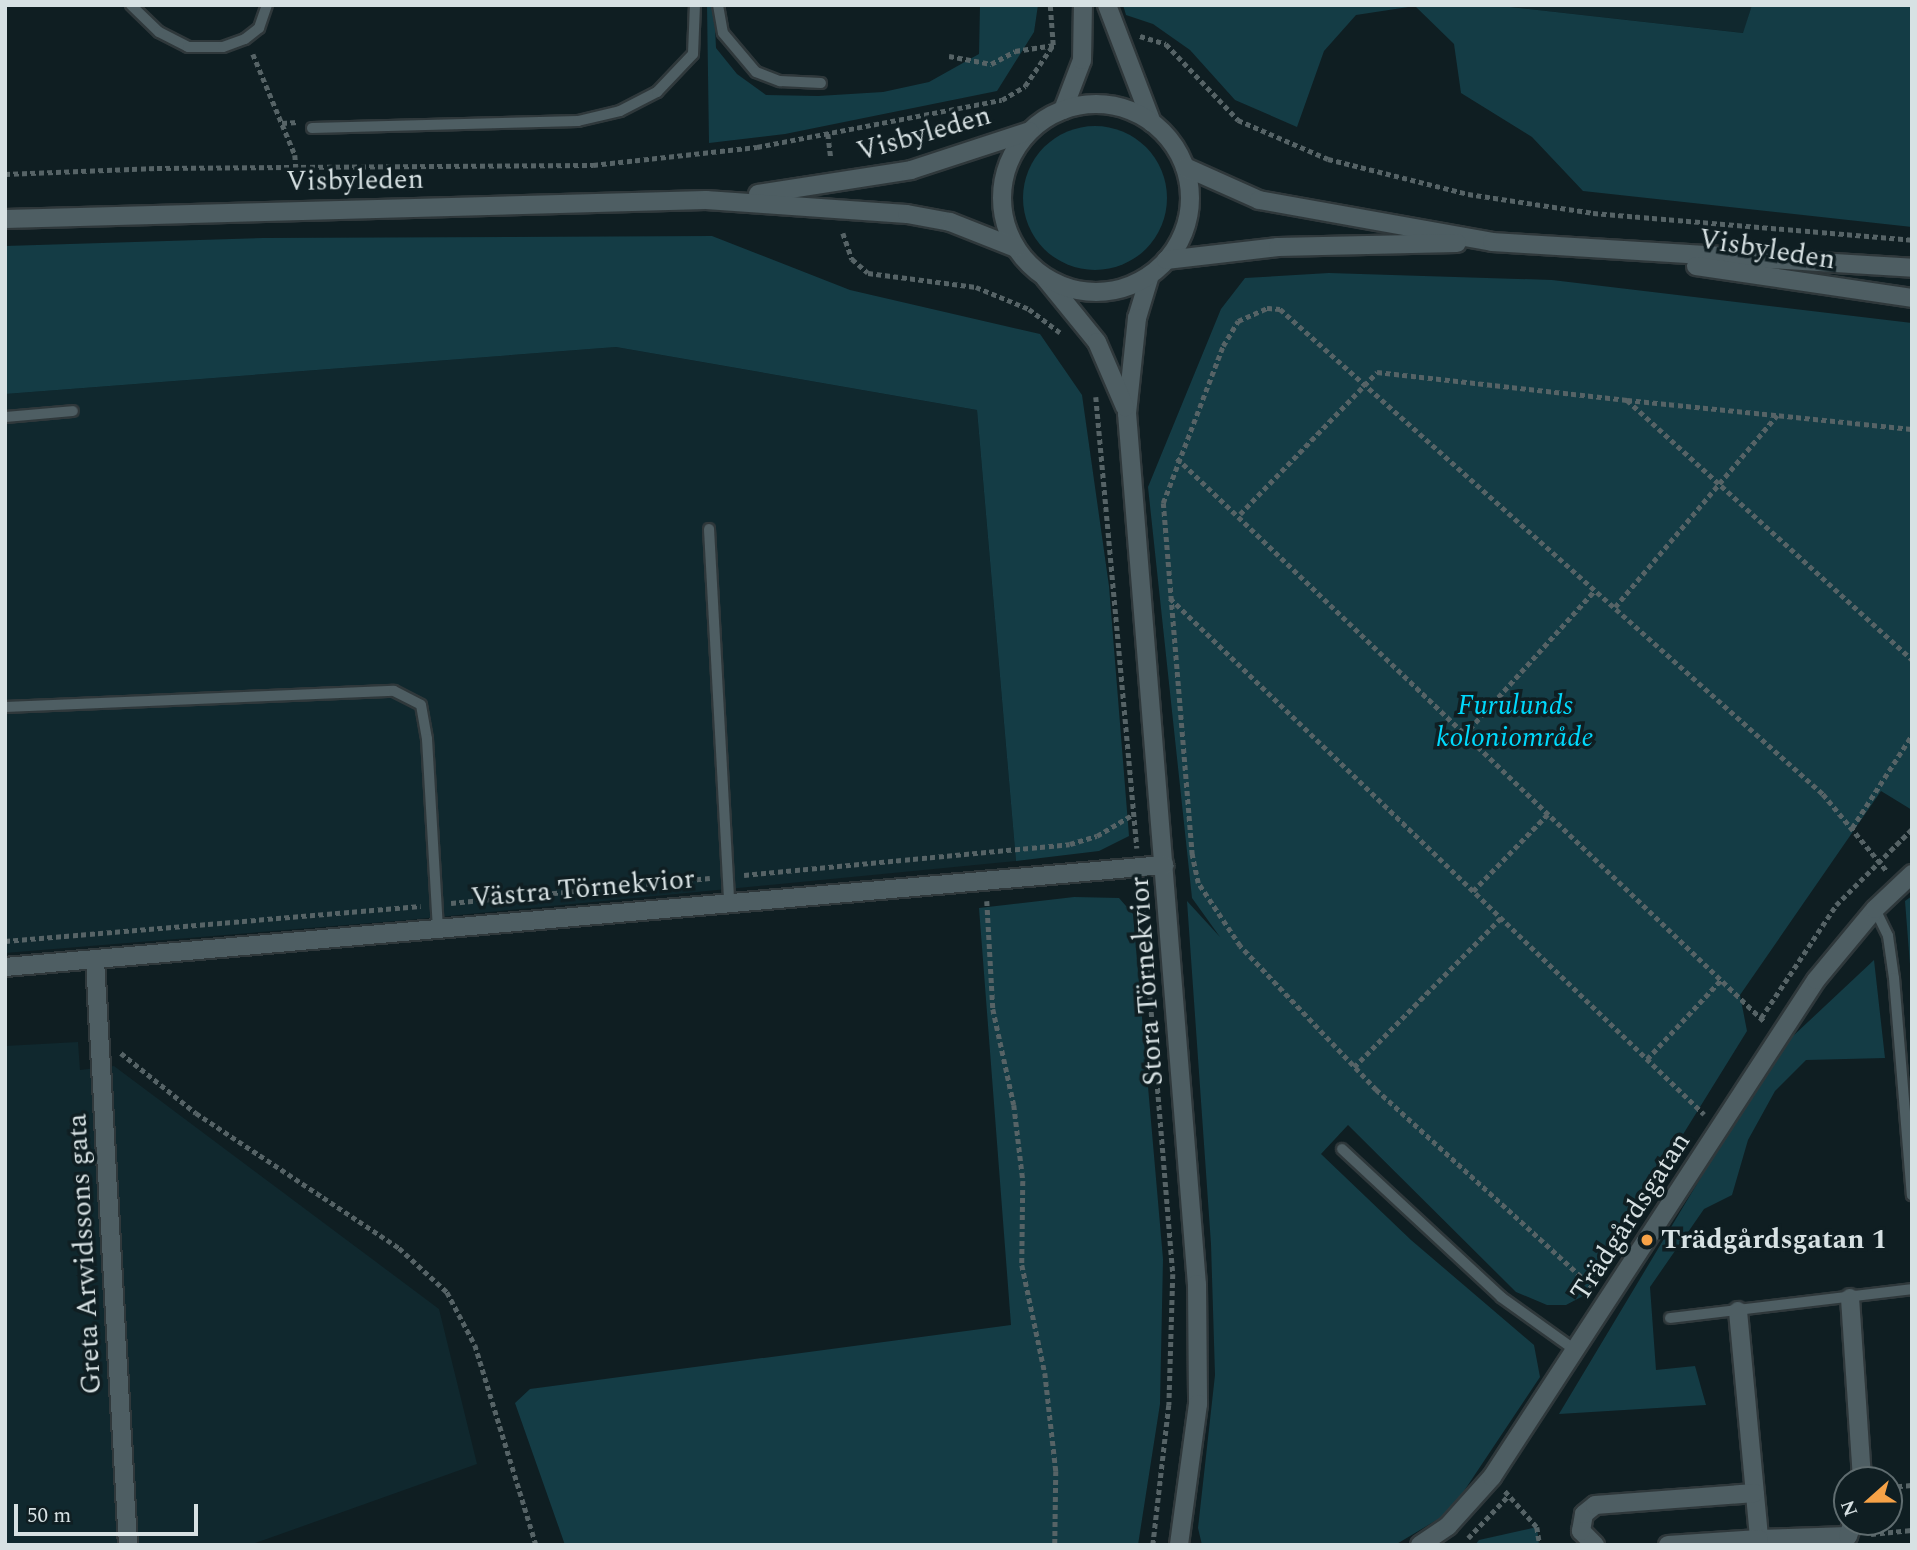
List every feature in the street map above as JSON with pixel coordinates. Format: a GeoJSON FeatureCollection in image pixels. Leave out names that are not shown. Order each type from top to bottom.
{"type":"FeatureCollection","features":[{"type":"Feature","properties":{"kind":"street"},"geometry":{"type":"LineString","coordinates":[[1063,110],[1078,76],[1084,42],[1083,5]]}},
{"type":"Feature","properties":{"kind":"street"},"geometry":{"type":"LineString","coordinates":[[1107,5],[1152,123]]}},
{"type":"Feature","properties":{"kind":"street"},"geometry":{"type":"LineString","coordinates":[[1045,278],[1065,287],[1098,292],[1120,289],[1150,275],[1166,260],[1186,223],[1190,195],[1185,167],[1172,143],[1152,123],[1110,105],[1063,110],[1030,130],[1007,166],[1002,194],[1005,222],[1016,248],[1045,278],[1097,342],[1113,370],[1127,413]]}},
{"type":"Feature","properties":{"kind":"street","name":"Visbyleden"},"geometry":{"type":"LineString","coordinates":[[5,219],[706,200],[803,190],[911,170],[1030,130]]}},
{"type":"Feature","properties":{"kind":"street","name":"Visbyleden"},"geometry":{"type":"LineString","coordinates":[[1185,167],[1259,200],[1492,242],[1614,252],[1912,268]]}},
{"type":"Feature","properties":{"kind":"street","name":"Visbyleden"},"geometry":{"type":"LineString","coordinates":[[706,200],[906,214],[950,222],[1016,248]]}},
{"type":"Feature","properties":{"kind":"street","name":"Visbyleden"},"geometry":{"type":"LineString","coordinates":[[1166,260],[1278,247],[1492,242]]}},
{"type":"Feature","properties":{"kind":"street","name":"Visbyleden"},"geometry":{"type":"LineString","coordinates":[[1614,252],[1912,298]]}},
{"type":"Feature","properties":{"kind":"street"},"geometry":{"type":"LineString","coordinates":[[1127,413],[1137,318],[1150,275]]}},
{"type":"Feature","properties":{"kind":"street","name":"Stora Törnekvior"},"geometry":{"type":"LineString","coordinates":[[1127,413],[1197,1283],[1198,1404],[1179,1545]]}},
{"type":"Feature","properties":{"kind":"street","name":"Västra Törnekvior"},"geometry":{"type":"LineString","coordinates":[[5,967],[1165,865]]}},
{"type":"Feature","properties":{"kind":"street","name":"Trädgårdsgatan"},"geometry":{"type":"LineString","coordinates":[[1420,1545],[1448,1526],[1492,1477],[1816,980],[1875,909],[1896,886],[1912,874]]}},
{"type":"Feature","properties":{"kind":"street","name":"Greta Arwidssons gata"},"geometry":{"type":"LineString","coordinates":[[95,960],[128,1545]]}},
{"type":"Feature","properties":{"kind":"street"},"geometry":{"type":"LineString","coordinates":[[1850,1298],[1861,1466]]}},
{"type":"Feature","properties":{"kind":"street"},"geometry":{"type":"LineString","coordinates":[[1738,1311],[1759,1539]]}},
{"type":"Feature","properties":{"kind":"street"},"geometry":{"type":"LineString","coordinates":[[1595,1545],[1581,1531],[1584,1514],[1595,1505],[1755,1493]]}},
{"type":"Feature","properties":{"kind":"street"},"geometry":{"type":"LineString","coordinates":[[1668,1545],[1833,1531]]}},
{"type":"Feature","properties":{"kind":"lane"},"geometry":{"type":"LineString","coordinates":[[131,5],[159,32],[188,47],[223,47],[245,39],[259,28],[267,5]]}},
{"type":"Feature","properties":{"kind":"lane"},"geometry":{"type":"LineString","coordinates":[[312,128],[578,121],[620,111],[657,92],[692,54],[695,5]]}},
{"type":"Feature","properties":{"kind":"lane"},"geometry":{"type":"LineString","coordinates":[[718,5],[723,33],[756,72],[780,81],[821,83]]}},
{"type":"Feature","properties":{"kind":"lane"},"geometry":{"type":"LineString","coordinates":[[5,417],[73,411]]}},
{"type":"Feature","properties":{"kind":"lane"},"geometry":{"type":"LineString","coordinates":[[709,528],[729,902]]}},
{"type":"Feature","properties":{"kind":"lane"},"geometry":{"type":"LineString","coordinates":[[5,707],[394,691],[421,705],[427,739],[438,929]]}},
{"type":"Feature","properties":{"kind":"lane"},"geometry":{"type":"LineString","coordinates":[[1875,909],[1888,936],[1894,978],[1912,1195]]}},
{"type":"Feature","properties":{"kind":"lane"},"geometry":{"type":"LineString","coordinates":[[1342,1149],[1501,1297],[1574,1350]]}},
{"type":"Feature","properties":{"kind":"lane"},"geometry":{"type":"LineString","coordinates":[[1670,1318],[1912,1289]]}},
{"type":"Feature","properties":{"kind":"path"},"geometry":{"type":"LineString","coordinates":[[5,174],[296,167],[593,165],[828,134],[1002,100],[1025,86],[1053,45],[1050,5]]}},
{"type":"Feature","properties":{"kind":"path"},"geometry":{"type":"LineString","coordinates":[[1117,37],[1150,37],[1166,44],[1238,120],[1328,159],[1468,194],[1593,213],[1912,240]]}},
{"type":"Feature","properties":{"kind":"path"},"geometry":{"type":"LineString","coordinates":[[245,39],[295,155],[296,167]]}},
{"type":"Feature","properties":{"kind":"path"},"geometry":{"type":"LineString","coordinates":[[949,56],[991,64],[1015,51],[1084,42]]}},
{"type":"Feature","properties":{"kind":"path"},"geometry":{"type":"LineString","coordinates":[[828,134],[831,158]]}},
{"type":"Feature","properties":{"kind":"path"},"geometry":{"type":"LineString","coordinates":[[843,233],[852,259],[868,273],[976,287],[1029,309],[1067,339]]}},
{"type":"Feature","properties":{"kind":"path"},"geometry":{"type":"LineString","coordinates":[[1607,1299],[1354,1068],[1240,946],[1198,883],[1192,855],[1163,503],[1177,458],[1223,346],[1238,321],[1267,309],[1280,309],[1823,794],[1879,861],[1896,886]]}},
{"type":"Feature","properties":{"kind":"path"},"geometry":{"type":"LineString","coordinates":[[1240,514],[1377,372],[1912,429]]}},
{"type":"Feature","properties":{"kind":"path"},"geometry":{"type":"LineString","coordinates":[[1095,393],[1139,866],[1172,1274],[1169,1405],[1153,1545]]}},
{"type":"Feature","properties":{"kind":"path"},"geometry":{"type":"LineString","coordinates":[[1627,400],[1912,659]]}},
{"type":"Feature","properties":{"kind":"path"},"geometry":{"type":"LineString","coordinates":[[1615,607],[1777,415]]}},
{"type":"Feature","properties":{"kind":"path"},"geometry":{"type":"LineString","coordinates":[[1177,458],[1240,514],[1464,735],[1761,1018],[1836,905],[1912,829]]}},
{"type":"Feature","properties":{"kind":"path"},"geometry":{"type":"LineString","coordinates":[[1464,735],[1595,590]]}},
{"type":"Feature","properties":{"kind":"path"},"geometry":{"type":"LineString","coordinates":[[1170,598],[1720,1129]]}},
{"type":"Feature","properties":{"kind":"path"},"geometry":{"type":"LineString","coordinates":[[1852,828],[1912,735]]}},
{"type":"Feature","properties":{"kind":"path"},"geometry":{"type":"LineString","coordinates":[[1473,891],[1548,813]]}},
{"type":"Feature","properties":{"kind":"path"},"geometry":{"type":"LineString","coordinates":[[5,941],[436,905],[1070,844],[1106,832],[1133,814]]}},
{"type":"Feature","properties":{"kind":"path"},"geometry":{"type":"LineString","coordinates":[[986,879],[993,1009],[1014,1105],[1023,1181],[1022,1265],[1045,1373],[1056,1471],[1055,1545]]}},
{"type":"Feature","properties":{"kind":"path"},"geometry":{"type":"LineString","coordinates":[[1354,1068],[1501,918]]}},
{"type":"Feature","properties":{"kind":"path"},"geometry":{"type":"LineString","coordinates":[[1647,1059],[1721,979]]}},
{"type":"Feature","properties":{"kind":"path"},"geometry":{"type":"LineString","coordinates":[[99,1036],[196,1112],[399,1248],[447,1292],[475,1345],[536,1545]]}},
{"type":"Feature","properties":{"kind":"path"},"geometry":{"type":"LineString","coordinates":[[1492,1477],[1537,1527],[1540,1545]]}},
{"type":"Feature","properties":{"kind":"path"},"geometry":{"type":"LineString","coordinates":[[1460,1545],[1509,1495]]}},
{"type":"Feature","properties":{"kind":"shaded area"},"geometry":{"type":"Polygon","coordinates":[[[1492,5],[1752,5],[1744,33],[1492,5]]]}},
{"type":"Feature","properties":{"kind":"shaded area"},"geometry":{"type":"Polygon","coordinates":[[[616,347],[977,410],[1016,861],[408,920],[5,953],[5,394],[616,347]]]}},
{"type":"Feature","properties":{"kind":"shaded area"},"geometry":{"type":"Polygon","coordinates":[[[78,1042],[80,1070],[114,1066],[439,1309],[477,1464],[250,1545],[5,1545],[5,1046],[78,1042]]]}},
{"type":"Feature","properties":{"kind":"green space"},"geometry":{"type":"Polygon","coordinates":[[[707,5],[714,5],[716,48],[737,74],[766,95],[818,96],[883,92],[929,82],[979,54],[980,5],[1038,5],[1034,32],[997,91],[785,134],[709,143],[707,5]]]}},
{"type":"Feature","properties":{"kind":"green space"},"geometry":{"type":"Polygon","coordinates":[[[1123,5],[1492,5],[1743,33],[1752,5],[1912,5],[1912,227],[1583,191],[1532,137],[1461,93],[1454,44],[1415,6],[1356,15],[1324,51],[1297,127],[1235,100],[1190,50],[1153,24],[1126,15],[1123,5]]]}},
{"type":"Feature","properties":{"kind":"green space"},"geometry":{"type":"Polygon","coordinates":[[[1095,126],[1122,132],[1146,147],[1161,171],[1167,198],[1161,225],[1146,249],[1122,264],[1095,270],[1068,264],[1044,249],[1029,225],[1023,198],[1029,171],[1044,147],[1068,132],[1095,126]]]}},
{"type":"Feature","properties":{"kind":"green space"},"geometry":{"type":"Polygon","coordinates":[[[712,236],[850,290],[1040,334],[1082,395],[1109,586],[1129,836],[1099,851],[1016,861],[977,410],[616,347],[5,394],[5,246],[263,238],[712,236]]]}},
{"type":"Feature","properties":{"kind":"green space","name":"Furulunds koloniområde"},"geometry":{"type":"Polygon","coordinates":[[[1329,273],[1552,280],[1912,323],[1912,810],[1881,791],[1740,995],[1747,1031],[1583,1296],[1566,1305],[1547,1305],[1516,1292],[1348,1125],[1321,1154],[1411,1240],[1534,1345],[1540,1377],[1450,1512],[1395,1545],[1202,1545],[1198,1528],[1215,1375],[1211,1244],[1187,901],[1220,937],[1192,898],[1148,487],[1221,309],[1245,278],[1329,273]]]}},
{"type":"Feature","properties":{"kind":"green space"},"geometry":{"type":"Polygon","coordinates":[[[1912,896],[1912,965],[1910,965],[1905,901],[1912,896]]]}},
{"type":"Feature","properties":{"kind":"green space"},"geometry":{"type":"Polygon","coordinates":[[[1074,897],[1119,898],[1133,914],[1163,1259],[1160,1404],[1138,1545],[565,1545],[515,1403],[530,1389],[1011,1325],[979,908],[1074,897]]]}},
{"type":"Feature","properties":{"kind":"green space"},"geometry":{"type":"Polygon","coordinates":[[[1874,960],[1885,1058],[1806,1060],[1775,1091],[1748,1140],[1732,1195],[1704,1209],[1650,1287],[1656,1370],[1695,1366],[1706,1405],[1559,1414],[1776,1052],[1874,960]]]}},
{"type":"Feature","properties":{"kind":"green space"},"geometry":{"type":"Polygon","coordinates":[[[1537,1527],[1539,1545],[1475,1545],[1479,1540],[1537,1527]]]}},
{"type":"Feature","properties":{"kind":"place","name":"Trädgårdsgatan 1"},"geometry":{"type":"Point","coordinates":[1647,1240]}}]}
